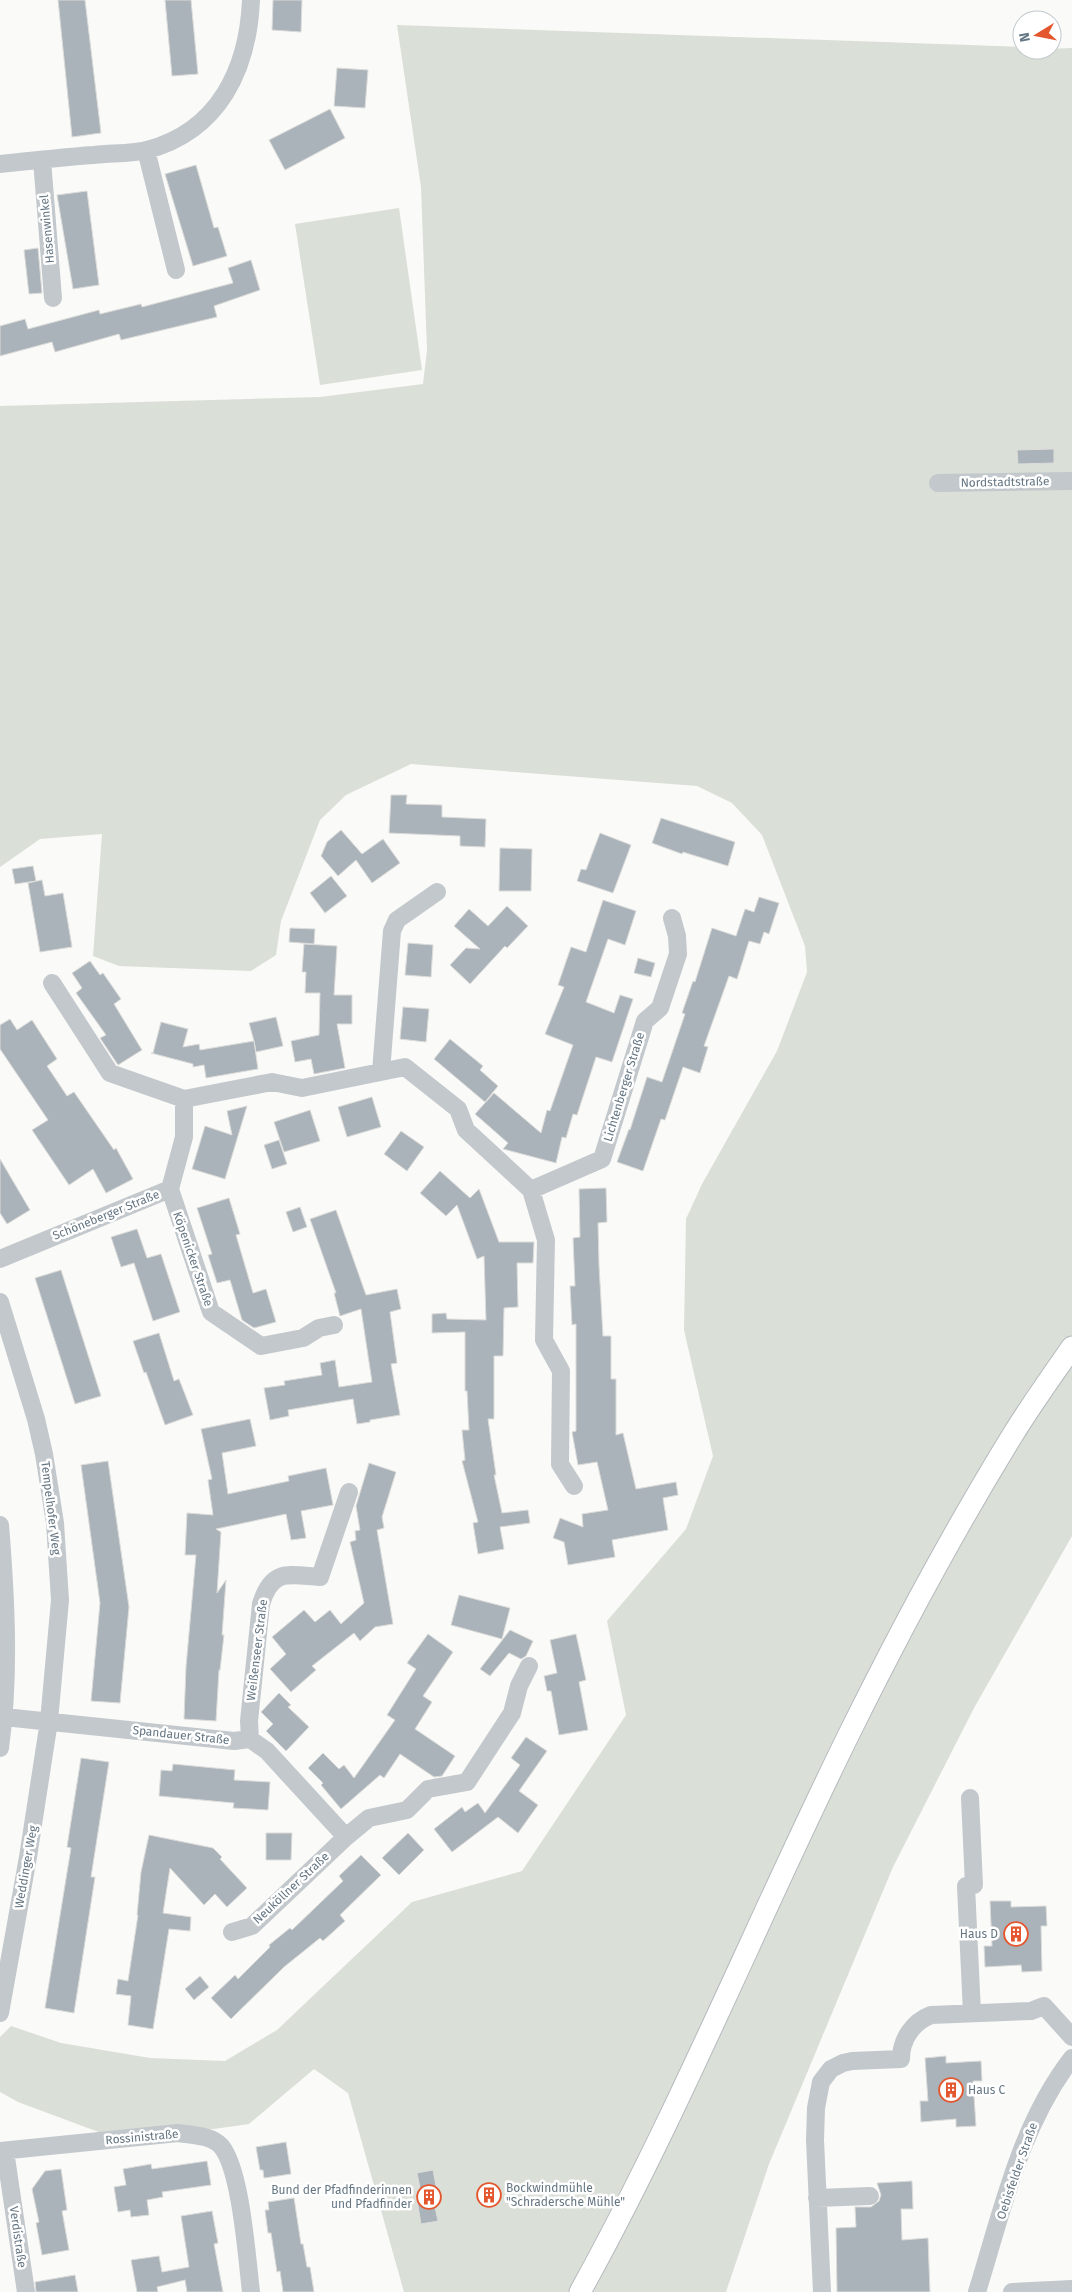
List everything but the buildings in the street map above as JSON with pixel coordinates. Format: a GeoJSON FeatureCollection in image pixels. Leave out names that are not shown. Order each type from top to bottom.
{"type":"FeatureCollection","features":[{"type":"Feature","properties":{"kind":"main road"},"geometry":{"type":"LineString","coordinates":[[580,2292],[623,2212],[710,2034],[849,1733],[932,1573],[1014,1433],[1072,1347]]}},
{"type":"Feature","properties":{"kind":"street"},"geometry":{"type":"LineString","coordinates":[[0,164],[146,150],[184,135],[205,120],[226,95],[242,60],[251,0]]}},
{"type":"Feature","properties":{"kind":"street"},"geometry":{"type":"LineString","coordinates":[[146,150],[176,270]]}},
{"type":"Feature","properties":{"kind":"street","name":"Hasenwinkel"},"geometry":{"type":"LineString","coordinates":[[42,160],[53,298]]}},
{"type":"Feature","properties":{"kind":"street","name":"Nordstadtstraße"},"geometry":{"type":"LineString","coordinates":[[938,483],[1072,481]]}},
{"type":"Feature","properties":{"kind":"street"},"geometry":{"type":"LineString","coordinates":[[381,1072],[392,931],[397,920],[437,892]]}},
{"type":"Feature","properties":{"kind":"street","name":"Lichtenberger Straße"},"geometry":{"type":"LineString","coordinates":[[531,1190],[602,1158],[645,1021],[660,1008],[678,954],[677,936],[672,918]]}},
{"type":"Feature","properties":{"kind":"street"},"geometry":{"type":"LineString","coordinates":[[52,983],[110,1073],[184,1100],[272,1082],[302,1088],[406,1067],[458,1109],[466,1130],[531,1190],[546,1240],[544,1340],[562,1371],[560,1464],[574,1486]]}},
{"type":"Feature","properties":{"kind":"street","name":"Schöneberger Straße"},"geometry":{"type":"LineString","coordinates":[[0,1259],[170,1190],[184,1137],[184,1100]]}},
{"type":"Feature","properties":{"kind":"street","name":"Köpenicker Straße"},"geometry":{"type":"LineString","coordinates":[[170,1190],[211,1312],[261,1346],[303,1338],[319,1328],[334,1325]]}},
{"type":"Feature","properties":{"kind":"street","name":"Tempelhofer Weg"},"geometry":{"type":"LineString","coordinates":[[0,1302],[36,1419],[55,1522],[60,1600],[49,1721]]}},
{"type":"Feature","properties":{"kind":"street","name":"Weißenseer Straße"},"geometry":{"type":"LineString","coordinates":[[250,1739],[249,1721],[261,1604],[265,1589],[276,1578],[320,1576],[349,1492]]}},
{"type":"Feature","properties":{"kind":"street"},"geometry":{"type":"LineString","coordinates":[[0,1526],[5,1628],[4,1717],[0,1748]]}},
{"type":"Feature","properties":{"kind":"street","name":"Neuköllner Straße"},"geometry":{"type":"LineString","coordinates":[[232,1932],[252,1926],[346,1836],[369,1818],[407,1810],[428,1789],[466,1782],[512,1713],[519,1686],[529,1666]]}},
{"type":"Feature","properties":{"kind":"street","name":"Spandauer Straße"},"geometry":{"type":"LineString","coordinates":[[4,1717],[234,1742],[250,1739]]}},
{"type":"Feature","properties":{"kind":"street","name":"Weddinger Weg"},"geometry":{"type":"LineString","coordinates":[[0,2013],[28,1857],[49,1721]]}},
{"type":"Feature","properties":{"kind":"street"},"geometry":{"type":"LineString","coordinates":[[250,1739],[267,1751],[346,1836]]}},
{"type":"Feature","properties":{"kind":"street"},"geometry":{"type":"LineString","coordinates":[[970,1798],[974,1886],[966,1886],[972,2013]]}},
{"type":"Feature","properties":{"kind":"street"},"geometry":{"type":"LineString","coordinates":[[822,2292],[816,2108],[821,2082],[826,2075],[836,2066],[852,2061],[901,2059],[902,2047],[908,2034],[921,2020],[931,2015],[1031,2011],[1044,2006],[1072,2037]]}},
{"type":"Feature","properties":{"kind":"street","name":"Oebisfelder Straße"},"geometry":{"type":"LineString","coordinates":[[981,2291],[1026,2139],[1045,2098],[1072,2058]]}},
{"type":"Feature","properties":{"kind":"street","name":"Rossinistraße"},"geometry":{"type":"LineString","coordinates":[[3,2151],[178,2133],[202,2136],[220,2146],[235,2173],[251,2292]]}},
{"type":"Feature","properties":{"kind":"street","name":"Verdistraße"},"geometry":{"type":"LineString","coordinates":[[3,2151],[26,2292]]}},
{"type":"Feature","properties":{"kind":"street"},"geometry":{"type":"LineString","coordinates":[[818,2198],[870,2196]]}},
{"type":"Feature","properties":{"kind":"street"},"geometry":{"type":"LineString","coordinates":[[1012,2292],[1072,2289]]}},
{"type":"Feature","properties":{"kind":"shaded area"},"geometry":{"type":"Polygon","coordinates":[[[397,25],[1012,47],[1012,60],[1062,60],[1062,48],[1072,48],[1072,1536],[974,1708],[893,1867],[769,2164],[726,2292],[404,2292],[348,2093],[314,2069],[249,2124],[207,2130],[104,2134],[18,2102],[0,2092],[0,2037],[11,2026],[61,2043],[150,2058],[225,2061],[277,2030],[412,1902],[522,1871],[626,1715],[607,1621],[686,1529],[713,1456],[684,1330],[686,1219],[702,1184],[777,1051],[807,972],[805,946],[762,835],[732,803],[697,786],[411,764],[346,795],[320,820],[281,921],[276,955],[251,971],[119,966],[93,956],[102,834],[40,839],[0,867],[0,406],[320,397],[423,384],[427,350],[421,187],[397,25]]]}},
{"type":"Feature","properties":{"kind":"shaded area"},"geometry":{"type":"Polygon","coordinates":[[[399,208],[422,370],[320,385],[295,224],[399,208]]]}},
{"type":"Feature","properties":{"kind":"place","name":"Haus D"},"geometry":{"type":"Point","coordinates":[1016,1934]}},
{"type":"Feature","properties":{"kind":"place","name":"Haus C"},"geometry":{"type":"Point","coordinates":[951,2090]}},
{"type":"Feature","properties":{"kind":"place","name":"Bockwindmühle \"Schradersche Mühle\""},"geometry":{"type":"Point","coordinates":[489,2195]}},
{"type":"Feature","properties":{"kind":"place","name":"Bund der Pfadfinderinnen und Pfadfinder"},"geometry":{"type":"Point","coordinates":[429,2197]}}]}
